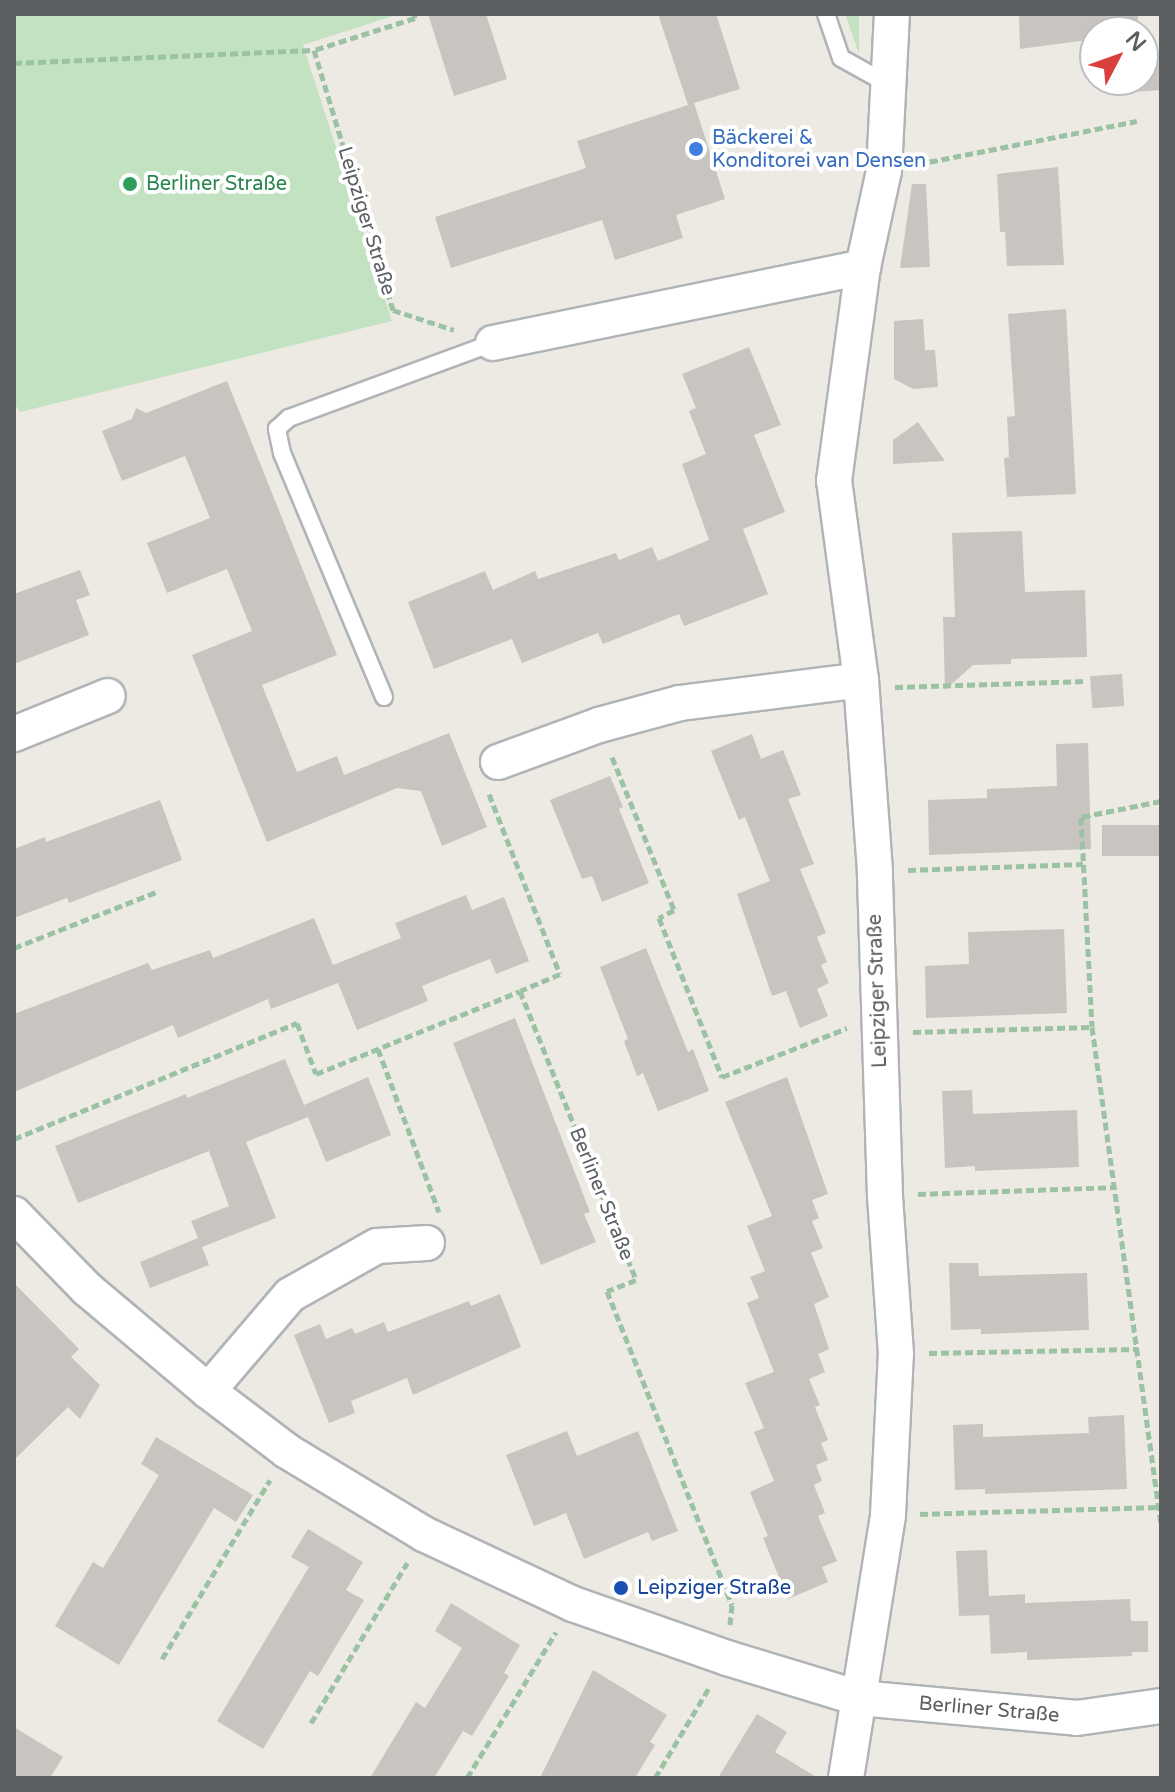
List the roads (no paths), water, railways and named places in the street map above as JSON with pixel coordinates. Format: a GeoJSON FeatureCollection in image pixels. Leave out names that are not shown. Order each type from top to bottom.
{"type":"FeatureCollection","features":[{"type":"Feature","properties":{"kind":"street","name":"Leipziger Straße"},"geometry":{"type":"LineString","coordinates":[[846,1778],[888,1515],[896,1354],[885,1196],[875,871],[861,680],[834,481],[863,267],[884,171],[892,14]]}},
{"type":"Feature","properties":{"kind":"street"},"geometry":{"type":"LineString","coordinates":[[493,343],[863,267]]}},
{"type":"Feature","properties":{"kind":"street"},"geometry":{"type":"LineString","coordinates":[[498,762],[599,725],[680,703],[861,680]]}},
{"type":"Feature","properties":{"kind":"street"},"geometry":{"type":"LineString","coordinates":[[14,734],[108,696]]}},
{"type":"Feature","properties":{"kind":"street","name":"Berliner Straße"},"geometry":{"type":"LineString","coordinates":[[14,1214],[87,1289],[208,1391],[287,1451],[424,1534],[573,1604],[727,1658],[859,1698],[1077,1718],[1161,1706]]}},
{"type":"Feature","properties":{"kind":"street"},"geometry":{"type":"LineString","coordinates":[[208,1391],[290,1295],[377,1246],[427,1243]]}},
{"type":"Feature","properties":{"kind":"lane"},"geometry":{"type":"LineString","coordinates":[[826,14],[841,58],[888,84]]}},
{"type":"Feature","properties":{"kind":"lane"},"geometry":{"type":"LineString","coordinates":[[384,697],[282,453],[277,429],[289,418],[493,343]]}},
{"type":"Feature","properties":{"kind":"place","name":"Bäckerei & Konditorei van Densen"},"geometry":{"type":"Point","coordinates":[696,149]}},
{"type":"Feature","properties":{"kind":"place","name":"Berliner Straße"},"geometry":{"type":"Point","coordinates":[130,184]}},
{"type":"Feature","properties":{"kind":"place","name":"Leipziger Straße"},"geometry":{"type":"Point","coordinates":[621,1588]}}]}
